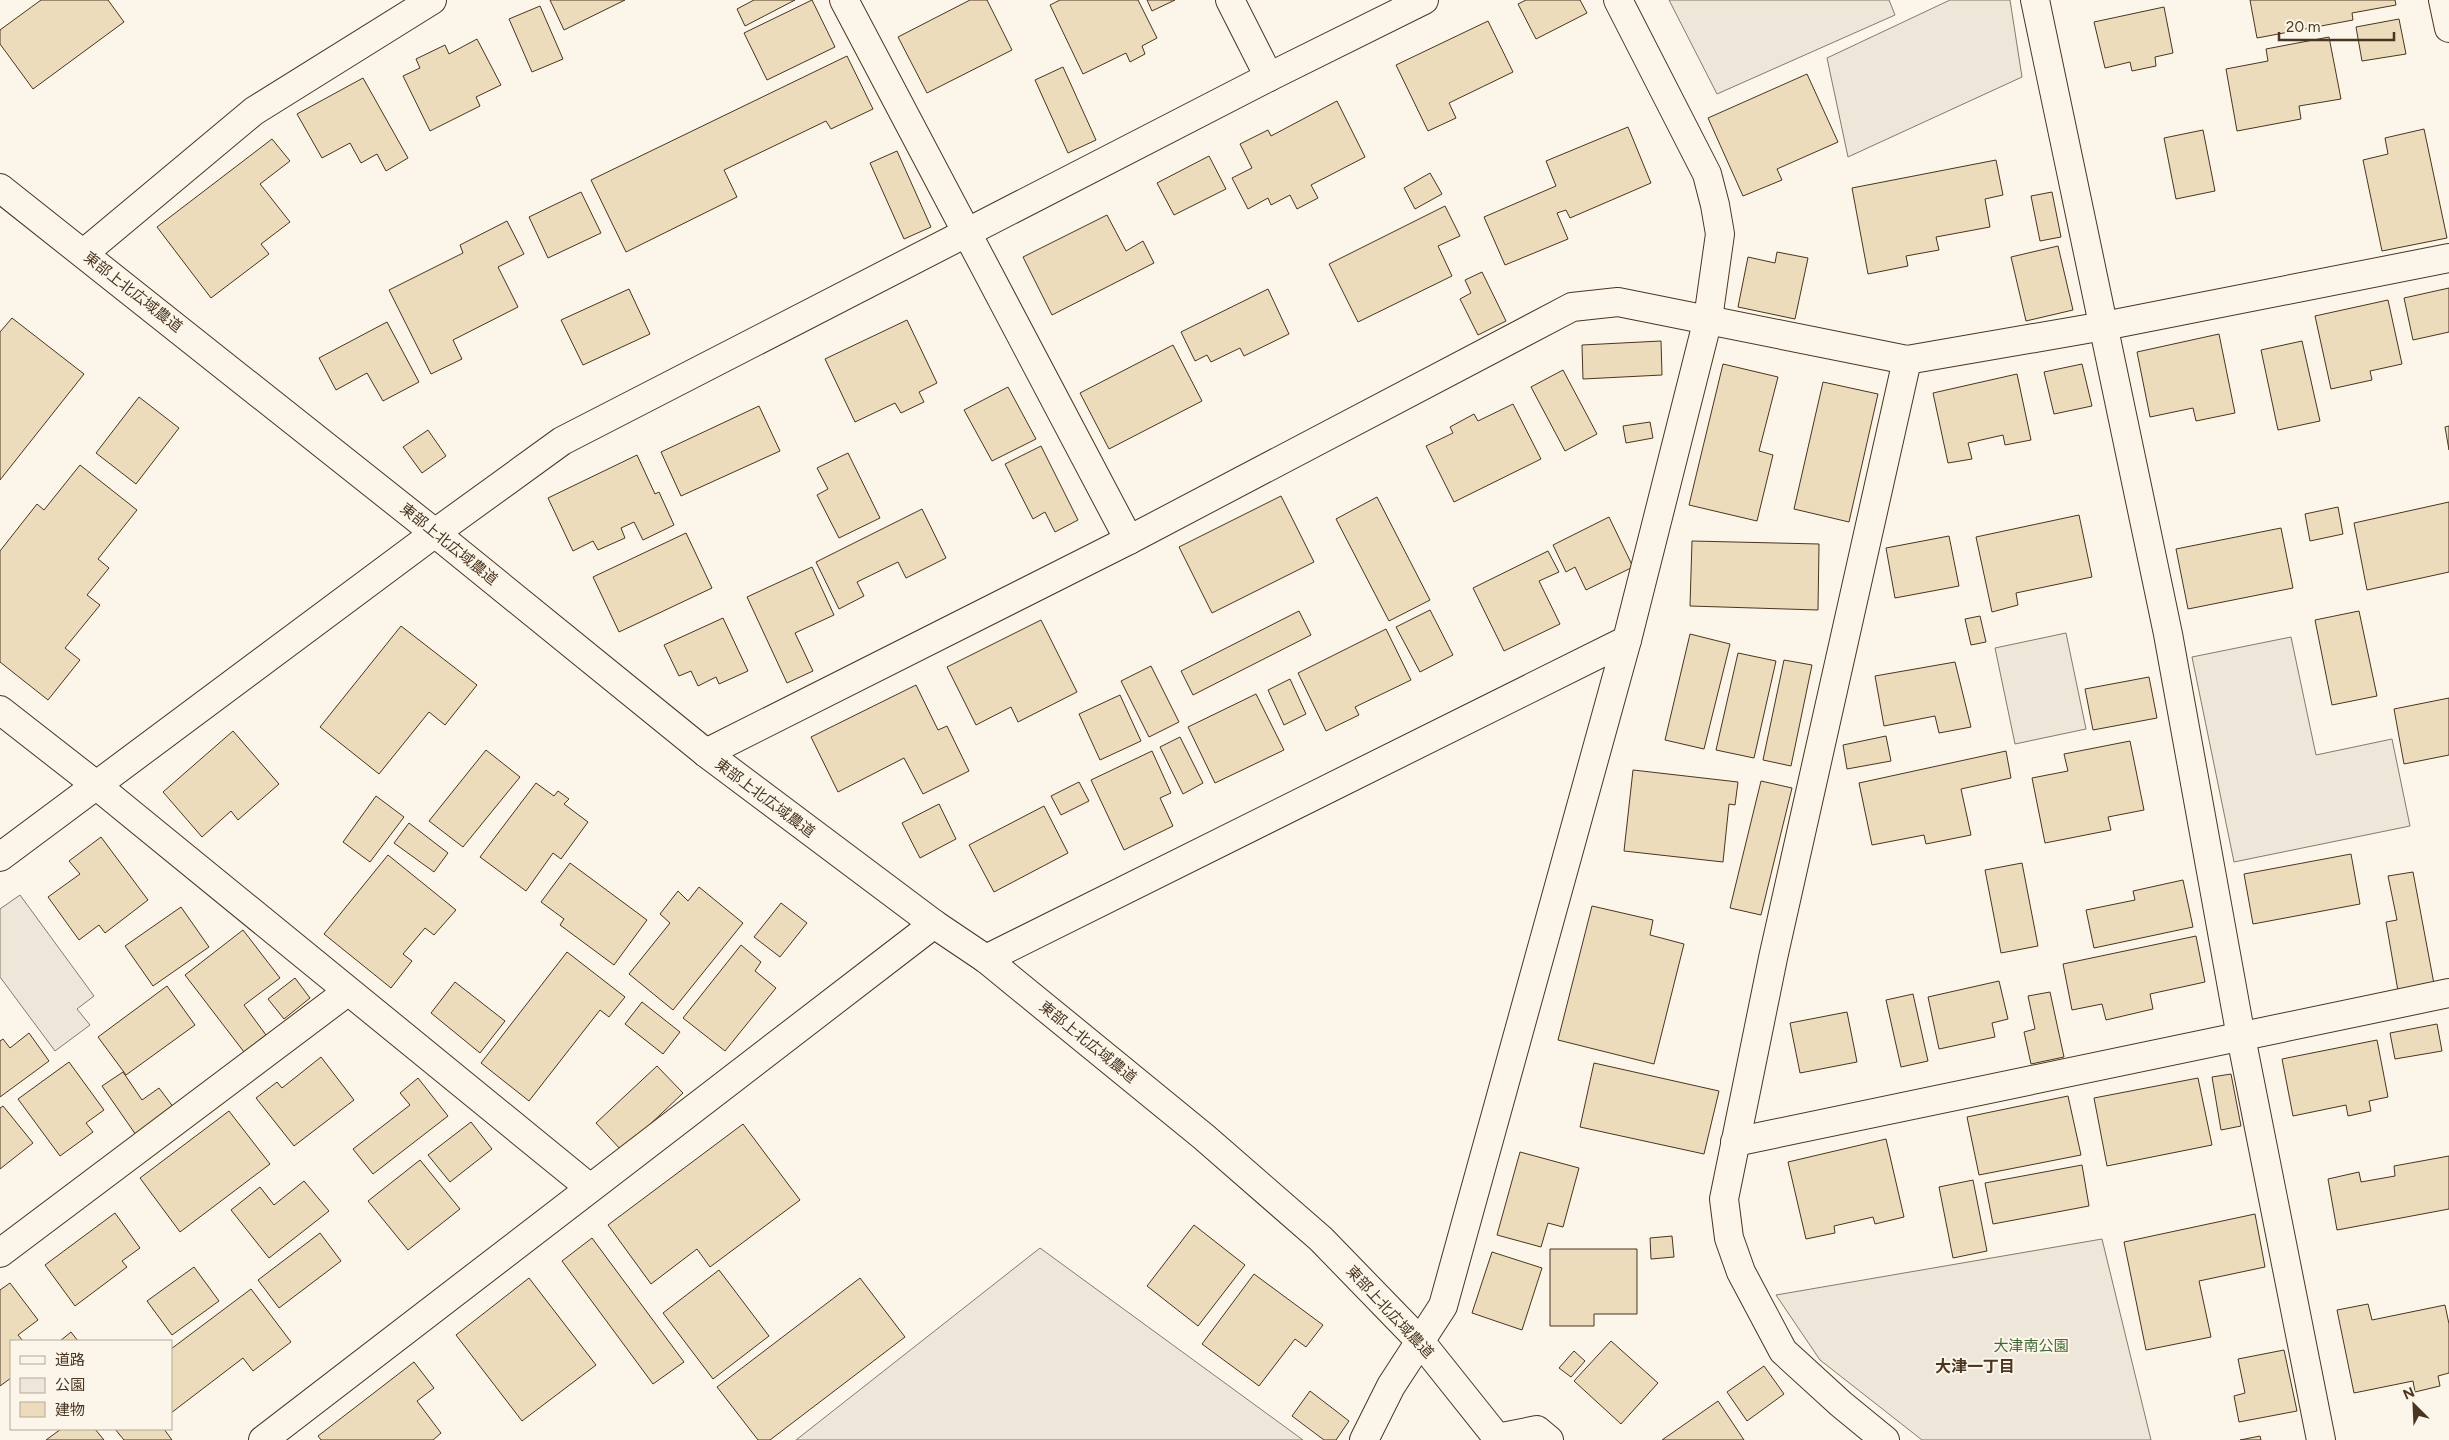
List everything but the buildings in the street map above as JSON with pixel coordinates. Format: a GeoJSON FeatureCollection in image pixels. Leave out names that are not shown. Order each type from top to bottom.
{"type":"FeatureCollection","features":[{"type":"Feature","properties":{"kind":"street"},"geometry":{"type":"LineString","coordinates":[[84,253],[254,111],[432,0]]}},
{"type":"Feature","properties":{"kind":"street"},"geometry":{"type":"LineString","coordinates":[[844,0],[1129,540]]}},
{"type":"Feature","properties":{"kind":"street"},"geometry":{"type":"LineString","coordinates":[[1230,0],[1269,77]]}},
{"type":"Feature","properties":{"kind":"street"},"geometry":{"type":"LineString","coordinates":[[0,857],[435,533],[562,441],[1269,77],[1424,0]]}},
{"type":"Feature","properties":{"kind":"street"},"geometry":{"type":"LineString","coordinates":[[1364,1440],[1391,1386],[1443,1306],[1627,640],[1708,319],[1720,234],[1707,174],[1618,0]]}},
{"type":"Feature","properties":{"kind":"street"},"geometry":{"type":"LineString","coordinates":[[2035,0],[2168,634],[2241,1037],[2321,1440]]}},
{"type":"Feature","properties":{"kind":"street"},"geometry":{"type":"LineString","coordinates":[[2443,0],[2449,28]]}},
{"type":"Feature","properties":{"kind":"street","name":"東部上北広域農道"},"geometry":{"type":"LineString","coordinates":[[0,188],[435,533],[706,753],[934,924],[986,959],[1204,1137],[1321,1239],[1420,1341],[1498,1439]]}},
{"type":"Feature","properties":{"kind":"street"},"geometry":{"type":"LineString","coordinates":[[706,753],[1129,540],[1572,307],[1618,302],[1907,360],[2104,326],[2449,258]]}},
{"type":"Feature","properties":{"kind":"street"},"geometry":{"type":"LineString","coordinates":[[1885,1440],[1841,1404],[1783,1351],[1753,1296],[1729,1238],[1724,1199],[1773,958],[1907,360]]}},
{"type":"Feature","properties":{"kind":"street"},"geometry":{"type":"LineString","coordinates":[[986,959],[1627,640]]}},
{"type":"Feature","properties":{"kind":"street"},"geometry":{"type":"LineString","coordinates":[[0,710],[96,785],[347,992],[590,1188]]}},
{"type":"Feature","properties":{"kind":"street"},"geometry":{"type":"LineString","coordinates":[[263,1440],[934,924]]}},
{"type":"Feature","properties":{"kind":"street"},"geometry":{"type":"LineString","coordinates":[[0,1253],[347,992]]}},
{"type":"Feature","properties":{"kind":"street"},"geometry":{"type":"LineString","coordinates":[[1735,1142],[2449,993]]}},
{"type":"Feature","properties":{"kind":"street"},"geometry":{"type":"LineString","coordinates":[[1498,1439],[1537,1430],[1549,1440]]}},
{"type":"Feature","properties":{"kind":"green space"},"geometry":{"type":"Polygon","coordinates":[[[1669,0],[1889,0],[1895,15],[1717,94],[1669,0]]]}},
{"type":"Feature","properties":{"kind":"green space"},"geometry":{"type":"Polygon","coordinates":[[[1950,0],[2010,0],[2022,77],[1848,157],[1827,58],[1950,0]]]}},
{"type":"Feature","properties":{"kind":"green space"},"geometry":{"type":"Polygon","coordinates":[[[2066,633],[2086,729],[2015,744],[1995,648],[2066,633]]]}},
{"type":"Feature","properties":{"kind":"green space"},"geometry":{"type":"Polygon","coordinates":[[[2291,637],[2316,755],[2392,739],[2410,826],[2234,862],[2192,657],[2291,637]]]}},
{"type":"Feature","properties":{"kind":"green space"},"geometry":{"type":"Polygon","coordinates":[[[20,895],[94,996],[77,1009],[90,1025],[55,1051],[0,977],[0,909],[20,895]]]}},
{"type":"Feature","properties":{"kind":"green space","name":"大津南公園"},"geometry":{"type":"Polygon","coordinates":[[[2102,1239],[2151,1440],[1922,1440],[1820,1360],[1776,1295],[2102,1239]]]}},
{"type":"Feature","properties":{"kind":"green space"},"geometry":{"type":"Polygon","coordinates":[[[1040,1248],[1303,1440],[796,1440],[1040,1248]]]}},
{"type":"Feature","properties":{"kind":"district","name":"大津一丁目"},"geometry":{"type":"Point","coordinates":[1975,1366]}}]}
